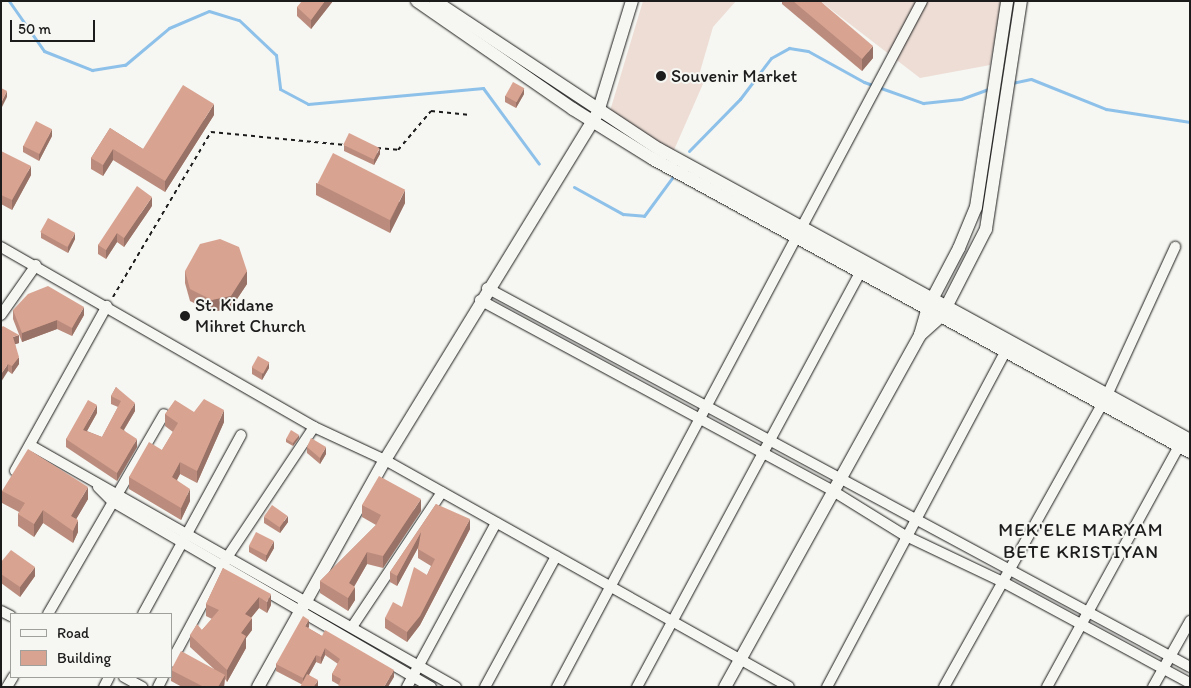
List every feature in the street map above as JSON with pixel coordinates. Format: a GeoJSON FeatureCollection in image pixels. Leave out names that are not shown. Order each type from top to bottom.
{"type":"FeatureCollection","features":[{"type":"Feature","properties":{"kind":"street"},"geometry":{"type":"LineString","coordinates":[[417,1],[656,154],[931,302],[1105,398],[1186,446],[1081,624],[1047,687]]}},
{"type":"Feature","properties":{"kind":"street"},"geometry":{"type":"LineString","coordinates":[[435,1],[595,116]]}},
{"type":"Feature","properties":{"kind":"street"},"geometry":{"type":"LineString","coordinates":[[258,687],[385,460],[487,288],[595,116],[632,1]]}},
{"type":"Feature","properties":{"kind":"street"},"geometry":{"type":"LineString","coordinates":[[557,687],[922,1]]}},
{"type":"Feature","properties":{"kind":"street"},"geometry":{"type":"LineString","coordinates":[[725,687],[920,335],[931,302],[976,207],[994,64],[1007,1]]}},
{"type":"Feature","properties":{"kind":"street"},"geometry":{"type":"LineString","coordinates":[[920,335],[945,310],[986,229],[1021,1]]}},
{"type":"Feature","properties":{"kind":"street"},"geometry":{"type":"LineString","coordinates":[[799,232],[861,272],[931,302]]}},
{"type":"Feature","properties":{"kind":"street"},"geometry":{"type":"LineString","coordinates":[[944,687],[1105,398],[1175,247]]}},
{"type":"Feature","properties":{"kind":"street"},"geometry":{"type":"LineString","coordinates":[[1,248],[36,265],[108,306],[314,427],[385,460],[789,687]]}},
{"type":"Feature","properties":{"kind":"street"},"geometry":{"type":"LineString","coordinates":[[1,315],[36,265]]}},
{"type":"Feature","properties":{"kind":"street"},"geometry":{"type":"LineString","coordinates":[[637,687],[861,272]]}},
{"type":"Feature","properties":{"kind":"street"},"geometry":{"type":"LineString","coordinates":[[487,288],[1190,666]]}},
{"type":"Feature","properties":{"kind":"street"},"geometry":{"type":"LineString","coordinates":[[480,300],[833,491],[904,535],[1003,582],[1190,683]]}},
{"type":"Feature","properties":{"kind":"street"},"geometry":{"type":"LineString","coordinates":[[11,479],[108,306]]}},
{"type":"Feature","properties":{"kind":"street"},"geometry":{"type":"LineString","coordinates":[[827,687],[904,535],[1009,346]]}},
{"type":"Feature","properties":{"kind":"street"},"geometry":{"type":"LineString","coordinates":[[49,613],[164,414]]}},
{"type":"Feature","properties":{"kind":"street"},"geometry":{"type":"LineString","coordinates":[[172,660],[228,556],[314,427]]}},
{"type":"Feature","properties":{"kind":"street"},"geometry":{"type":"LineString","coordinates":[[144,613],[241,435]]}},
{"type":"Feature","properties":{"kind":"street"},"geometry":{"type":"LineString","coordinates":[[30,445],[94,482],[115,498],[185,538],[223,566],[303,606],[352,627],[456,687]]}},
{"type":"Feature","properties":{"kind":"street"},"geometry":{"type":"LineString","coordinates":[[352,627],[442,492]]}},
{"type":"Feature","properties":{"kind":"street"},"geometry":{"type":"LineString","coordinates":[[407,687],[496,523]]}},
{"type":"Feature","properties":{"kind":"street"},"geometry":{"type":"LineString","coordinates":[[185,538],[228,556],[431,687]]}},
{"type":"Feature","properties":{"kind":"street"},"geometry":{"type":"LineString","coordinates":[[485,687],[556,556]]}},
{"type":"Feature","properties":{"kind":"street"},"geometry":{"type":"LineString","coordinates":[[1153,687],[1190,621]]}},
{"type":"Feature","properties":{"kind":"street"},"geometry":{"type":"LineString","coordinates":[[126,678],[142,687]]}},
{"type":"Feature","properties":{"kind":"path"},"geometry":{"type":"LineString","coordinates":[[368,147],[398,150],[431,111],[468,115]]}},
{"type":"Feature","properties":{"kind":"path"},"geometry":{"type":"LineString","coordinates":[[108,306],[210,132],[348,145]]}},
{"type":"Feature","properties":{"kind":"shaded area","name":"Souvenir Market"},"geometry":{"type":"Polygon","coordinates":[[[643,1],[736,1],[713,27],[699,75],[706,77],[674,150],[624,124],[610,111],[643,1]]]}},
{"type":"Feature","properties":{"kind":"shaded area"},"geometry":{"type":"Polygon","coordinates":[[[820,1],[1002,1],[990,65],[920,78],[820,1]]]}},
{"type":"Feature","properties":{"kind":"building"},"geometry":{"type":"Polygon","coordinates":[[[302,1],[325,1],[311,20],[297,7],[302,1]]]}},
{"type":"Feature","properties":{"kind":"building"},"geometry":{"type":"Polygon","coordinates":[[[793,1],[820,1],[873,46],[862,59],[793,1]]]}},
{"type":"Feature","properties":{"kind":"building"},"geometry":{"type":"Polygon","coordinates":[[[513,82],[524,88],[517,102],[505,96],[513,82]]]}},
{"type":"Feature","properties":{"kind":"building"},"geometry":{"type":"Polygon","coordinates":[[[183,85],[214,104],[165,181],[113,149],[103,165],[91,158],[110,128],[143,149],[183,85]]]}},
{"type":"Feature","properties":{"kind":"building"},"geometry":{"type":"Polygon","coordinates":[[[1,88],[7,91],[1,103],[1,88]]]}},
{"type":"Feature","properties":{"kind":"building"},"geometry":{"type":"Polygon","coordinates":[[[36,121],[52,129],[39,154],[23,146],[36,121]]]}},
{"type":"Feature","properties":{"kind":"building"},"geometry":{"type":"Polygon","coordinates":[[[349,133],[380,148],[374,160],[343,145],[349,133]]]}},
{"type":"Feature","properties":{"kind":"building"},"geometry":{"type":"Polygon","coordinates":[[[1,151],[31,166],[12,200],[1,195],[1,151]]]}},
{"type":"Feature","properties":{"kind":"building"},"geometry":{"type":"Polygon","coordinates":[[[333,153],[405,190],[390,220],[318,183],[333,153]]]}},
{"type":"Feature","properties":{"kind":"building"},"geometry":{"type":"Polygon","coordinates":[[[137,186],[152,197],[124,238],[117,233],[106,250],[98,245],[137,186]]]}},
{"type":"Feature","properties":{"kind":"building"},"geometry":{"type":"Polygon","coordinates":[[[48,218],[75,233],[67,247],[40,232],[48,218]]]}},
{"type":"Feature","properties":{"kind":"building"},"geometry":{"type":"Polygon","coordinates":[[[220,239],[239,247],[247,271],[231,296],[212,300],[190,289],[185,271],[200,244],[220,239]]]}},
{"type":"Feature","properties":{"kind":"building"},"geometry":{"type":"Polygon","coordinates":[[[48,286],[84,307],[72,328],[57,320],[22,333],[13,310],[28,294],[48,286]]]}},
{"type":"Feature","properties":{"kind":"building"},"geometry":{"type":"Polygon","coordinates":[[[3,326],[19,335],[13,337],[19,357],[12,366],[8,364],[1,374],[1,328],[3,326]]]}},
{"type":"Feature","properties":{"kind":"building"},"geometry":{"type":"Polygon","coordinates":[[[258,356],[269,362],[263,374],[252,367],[258,356]]]}},
{"type":"Feature","properties":{"kind":"building"},"geometry":{"type":"Polygon","coordinates":[[[116,387],[135,403],[120,428],[137,439],[117,473],[66,439],[88,400],[97,405],[83,430],[102,437],[121,401],[111,396],[116,387]]]}},
{"type":"Feature","properties":{"kind":"building"},"geometry":{"type":"Polygon","coordinates":[[[204,399],[224,410],[197,471],[180,462],[172,477],[190,489],[181,508],[129,477],[149,442],[162,450],[178,423],[165,414],[175,400],[194,412],[204,399]]]}},
{"type":"Feature","properties":{"kind":"building"},"geometry":{"type":"Polygon","coordinates":[[[291,430],[299,435],[293,443],[286,439],[291,430]]]}},
{"type":"Feature","properties":{"kind":"building"},"geometry":{"type":"Polygon","coordinates":[[[311,438],[326,447],[320,458],[307,447],[311,438]]]}},
{"type":"Feature","properties":{"kind":"building"},"geometry":{"type":"Polygon","coordinates":[[[28,449],[88,487],[71,516],[78,520],[73,531],[43,510],[34,524],[18,514],[25,503],[2,491],[28,449]]]}},
{"type":"Feature","properties":{"kind":"building"},"geometry":{"type":"Polygon","coordinates":[[[379,476],[421,499],[383,556],[367,552],[349,583],[355,587],[348,598],[320,581],[376,525],[381,515],[362,505],[379,476]]]}},
{"type":"Feature","properties":{"kind":"building"},"geometry":{"type":"Polygon","coordinates":[[[436,504],[470,519],[420,616],[407,632],[385,618],[393,602],[402,607],[414,567],[427,575],[435,559],[418,549],[421,532],[397,576],[390,572],[436,504]]]}},
{"type":"Feature","properties":{"kind":"building"},"geometry":{"type":"Polygon","coordinates":[[[272,505],[288,516],[280,527],[264,516],[272,505]]]}},
{"type":"Feature","properties":{"kind":"building"},"geometry":{"type":"Polygon","coordinates":[[[256,532],[274,541],[267,555],[249,546],[256,532]]]}},
{"type":"Feature","properties":{"kind":"building"},"geometry":{"type":"Polygon","coordinates":[[[11,550],[35,567],[20,587],[1,574],[1,562],[11,550]]]}},
{"type":"Feature","properties":{"kind":"building"},"geometry":{"type":"Polygon","coordinates":[[[223,568],[271,594],[267,602],[259,597],[245,614],[252,618],[241,633],[246,636],[227,670],[190,635],[197,624],[202,630],[219,610],[206,604],[223,568]]]}},
{"type":"Feature","properties":{"kind":"building"},"geometry":{"type":"Polygon","coordinates":[[[303,616],[309,620],[305,626],[322,636],[325,630],[394,670],[384,687],[338,687],[341,679],[332,674],[340,659],[325,648],[321,657],[316,655],[303,678],[276,664],[303,616]]]}},
{"type":"Feature","properties":{"kind":"building"},"geometry":{"type":"Polygon","coordinates":[[[181,651],[225,675],[218,687],[204,687],[172,671],[181,651]]]}},
{"type":"Feature","properties":{"kind":"building"},"geometry":{"type":"Polygon","coordinates":[[[307,674],[318,680],[315,687],[300,687],[307,674]]]}},
{"type":"Feature","properties":{"kind":"waterway"},"geometry":{"type":"LineString","coordinates":[[9,1],[44,51],[92,70],[125,65],[169,28],[209,11],[239,20],[276,55],[280,89],[308,104],[483,88],[539,164]]}},
{"type":"Feature","properties":{"kind":"waterway"},"geometry":{"type":"LineString","coordinates":[[689,151],[740,99],[771,58],[789,48],[808,51],[864,82],[923,103],[961,99],[989,89]]}},
{"type":"Feature","properties":{"kind":"waterway"},"geometry":{"type":"LineString","coordinates":[[1012,83],[1031,79],[1106,109],[1190,122]]}},
{"type":"Feature","properties":{"kind":"waterway"},"geometry":{"type":"LineString","coordinates":[[574,187],[623,214],[644,216],[672,178]]}},
{"type":"Feature","properties":{"kind":"place","name":"Souvenir Market"},"geometry":{"type":"Point","coordinates":[661,76]}},
{"type":"Feature","properties":{"kind":"place","name":"St. Kidane Mihret Church"},"geometry":{"type":"Point","coordinates":[185,316]}},
{"type":"Feature","properties":{"kind":"district","name":"MEK'ELE MARYAM BETE KRISTIYAN"},"geometry":{"type":"Point","coordinates":[1081,541]}}]}
